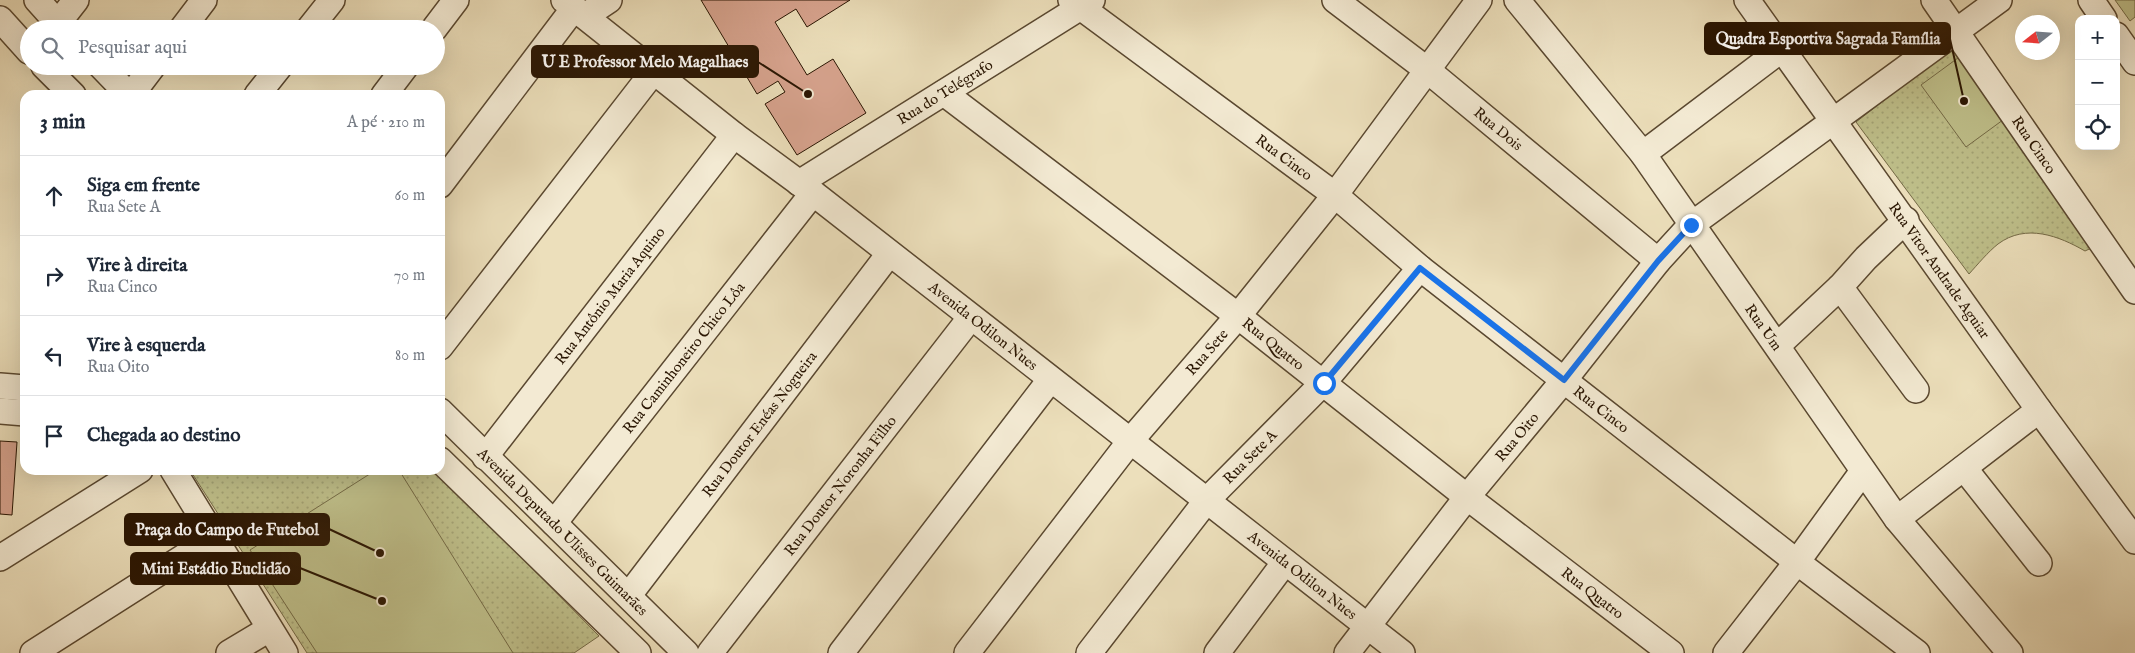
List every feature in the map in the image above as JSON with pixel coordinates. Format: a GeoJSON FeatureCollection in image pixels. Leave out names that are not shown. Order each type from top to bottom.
{"type":"FeatureCollection","features":[{"type":"Feature","properties":{"kind":"street"},"geometry":{"type":"LineString","coordinates":[[37,0],[55,20]]}},
{"type":"Feature","properties":{"kind":"street"},"geometry":{"type":"LineString","coordinates":[[64,20],[76,0]]}},
{"type":"Feature","properties":{"kind":"street"},"geometry":{"type":"LineString","coordinates":[[189,20],[204,0]]}},
{"type":"Feature","properties":{"kind":"street"},"geometry":{"type":"LineString","coordinates":[[316,20],[332,0]]}},
{"type":"Feature","properties":{"kind":"street"},"geometry":{"type":"LineString","coordinates":[[441,20],[456,0]]}},
{"type":"Feature","properties":{"kind":"street"},"geometry":{"type":"LineString","coordinates":[[445,178],[574,8],[609,0]]}},
{"type":"Feature","properties":{"kind":"street","name":"Rua Dois"},"geometry":{"type":"LineString","coordinates":[[1335,0],[1426,69],[1658,261]]}},
{"type":"Feature","properties":{"kind":"street","name":"Rua Sete"},"geometry":{"type":"LineString","coordinates":[[966,653],[1131,440],[1238,316],[1335,195],[1426,69],[1479,0]]}},
{"type":"Feature","properties":{"kind":"street","name":"Rua Um"},"geometry":{"type":"LineString","coordinates":[[1517,0],[1643,154],[1691,225],[1778,345],[1897,520],[2010,653]]}},
{"type":"Feature","properties":{"kind":"street","name":"Rua Vitor Andrade Aguiar"},"geometry":{"type":"LineString","coordinates":[[1747,0],[1906,220],[2039,410],[2128,513],[2135,541]]}},
{"type":"Feature","properties":{"kind":"street","name":"Rua Cinco"},"geometry":{"type":"LineString","coordinates":[[1934,0],[2135,291]]}},
{"type":"Feature","properties":{"kind":"street"},"geometry":{"type":"LineString","coordinates":[[1691,225],[1999,0]]}},
{"type":"Feature","properties":{"kind":"street"},"geometry":{"type":"LineString","coordinates":[[2091,0],[2101,15]]}},
{"type":"Feature","properties":{"kind":"street","name":"Rua Cinco"},"geometry":{"type":"LineString","coordinates":[[1081,2],[1335,195],[1420,268],[1797,562],[1917,653]]}},
{"type":"Feature","properties":{"kind":"street","name":"Rua do Telégrafo"},"geometry":{"type":"LineString","coordinates":[[806,188],[944,92],[1081,2]]}},
{"type":"Feature","properties":{"kind":"street","name":"Avenida Odilon Nues"},"geometry":{"type":"LineString","coordinates":[[574,8],[734,135],[806,188],[1050,380],[1131,440],[1402,653]]}},
{"type":"Feature","properties":{"kind":"street"},"geometry":{"type":"LineString","coordinates":[[0,19],[20,41]]}},
{"type":"Feature","properties":{"kind":"street"},"geometry":{"type":"LineString","coordinates":[[2120,41],[2135,62]]}},
{"type":"Feature","properties":{"kind":"street"},"geometry":{"type":"LineString","coordinates":[[1643,154],[1782,50]]}},
{"type":"Feature","properties":{"kind":"street"},"geometry":{"type":"LineString","coordinates":[[445,341],[654,71]]}},
{"type":"Feature","properties":{"kind":"street"},"geometry":{"type":"LineString","coordinates":[[53,75],[68,90]]}},
{"type":"Feature","properties":{"kind":"street"},"geometry":{"type":"LineString","coordinates":[[109,75],[125,90]]}},
{"type":"Feature","properties":{"kind":"street"},"geometry":{"type":"LineString","coordinates":[[134,90],[146,75]]}},
{"type":"Feature","properties":{"kind":"street"},"geometry":{"type":"LineString","coordinates":[[261,90],[273,75]]}},
{"type":"Feature","properties":{"kind":"street"},"geometry":{"type":"LineString","coordinates":[[388,90],[399,75]]}},
{"type":"Feature","properties":{"kind":"street","name":"Rua Quatro"},"geometry":{"type":"LineString","coordinates":[[944,92],[1238,316],[1467,497],[1671,653]]}},
{"type":"Feature","properties":{"kind":"street","name":"Rua Antônio Maria Aquino"},"geometry":{"type":"LineString","coordinates":[[485,456],[734,135]]}},
{"type":"Feature","properties":{"kind":"street","name":"Rua Caminhoneiro Chico Lôa"},"geometry":{"type":"LineString","coordinates":[[554,524],[806,188]]}},
{"type":"Feature","properties":{"kind":"street"},"geometry":{"type":"LineString","coordinates":[[1778,345],[1840,287],[1866,258],[1906,220]]}},
{"type":"Feature","properties":{"kind":"street","name":"Rua Oito"},"geometry":{"type":"LineString","coordinates":[[1347,653],[1467,497],[1564,380],[1658,261],[1691,225]]}},
{"type":"Feature","properties":{"kind":"street","name":"Rua Doutor Enéas Nogueira"},"geometry":{"type":"LineString","coordinates":[[629,595],[889,254]]}},
{"type":"Feature","properties":{"kind":"street","name":"Rua Sete A"},"geometry":{"type":"LineString","coordinates":[[1088,653],[1207,500],[1324,383],[1420,268]]}},
{"type":"Feature","properties":{"kind":"street"},"geometry":{"type":"LineString","coordinates":[[1840,287],[1916,390]]}},
{"type":"Feature","properties":{"kind":"street","name":"Rua Doutor Noronha Filho"},"geometry":{"type":"LineString","coordinates":[[710,653],[971,317]]}},
{"type":"Feature","properties":{"kind":"street"},"geometry":{"type":"LineString","coordinates":[[841,653],[1050,380]]}},
{"type":"Feature","properties":{"kind":"street"},"geometry":{"type":"LineString","coordinates":[[0,386],[20,388]]}},
{"type":"Feature","properties":{"kind":"street"},"geometry":{"type":"LineString","coordinates":[[1897,520],[2039,410]]}},
{"type":"Feature","properties":{"kind":"street"},"geometry":{"type":"LineString","coordinates":[[0,411],[20,413]]}},
{"type":"Feature","properties":{"kind":"street","name":"Avenida Deputado Ulisses Guimarães"},"geometry":{"type":"LineString","coordinates":[[445,415],[686,653]]}},
{"type":"Feature","properties":{"kind":"street"},"geometry":{"type":"LineString","coordinates":[[445,465],[640,653],[663,631]]}},
{"type":"Feature","properties":{"kind":"street"},"geometry":{"type":"LineString","coordinates":[[1964,468],[2039,563]]}},
{"type":"Feature","properties":{"kind":"street"},"geometry":{"type":"LineString","coordinates":[[1726,653],[1797,562],[1863,472]]}},
{"type":"Feature","properties":{"kind":"street"},"geometry":{"type":"LineString","coordinates":[[0,558],[132,475]]}},
{"type":"Feature","properties":{"kind":"street"},"geometry":{"type":"LineString","coordinates":[[176,475],[285,653]]}},
{"type":"Feature","properties":{"kind":"street"},"geometry":{"type":"LineString","coordinates":[[33,653],[215,537]]}},
{"type":"Feature","properties":{"kind":"street"},"geometry":{"type":"LineString","coordinates":[[1217,653],[1285,562]]}},
{"type":"Feature","properties":{"kind":"street"},"geometry":{"type":"LineString","coordinates":[[229,653],[269,629]]}},
{"type":"Feature","properties":{"kind":"green space"},"geometry":{"type":"Polygon","coordinates":[[[2115,0],[2135,0],[2135,17],[2130,21],[2115,0]]]}},
{"type":"Feature","properties":{"kind":"green space"},"geometry":{"type":"Polygon","coordinates":[[[1957,44],[2098,245],[2085,251],[2064,241],[2042,234],[2020,234],[1998,244],[1969,274],[1856,122],[1957,44]]]}},
{"type":"Feature","properties":{"kind":"green space"},"geometry":{"type":"Polygon","coordinates":[[[1962,55],[2007,117],[1966,147],[1921,85],[1962,55]]]}},
{"type":"Feature","properties":{"kind":"green space"},"geometry":{"type":"Polygon","coordinates":[[[193,475],[440,475],[599,636],[574,653],[307,653],[193,475]]]}},
{"type":"Feature","properties":{"kind":"green space"},"geometry":{"type":"Polygon","coordinates":[[[368,475],[402,475],[513,653],[317,653],[250,550],[368,475]]]}},
{"type":"Feature","properties":{"kind":"building"},"geometry":{"type":"Polygon","coordinates":[[[701,0],[850,0],[807,27],[796,9],[775,22],[807,75],[833,59],[866,113],[797,155],[765,104],[785,92],[778,81],[757,94],[701,0]]]}},
{"type":"Feature","properties":{"kind":"building"},"geometry":{"type":"Polygon","coordinates":[[[0,441],[17,442],[12,515],[0,514],[0,441]]]}},
{"type":"Feature","properties":{"kind":"place","name":"U E Professor Melo Magalhaes"},"geometry":{"type":"Point","coordinates":[808,94]}},
{"type":"Feature","properties":{"kind":"place","name":"Quadra Esportiva Sagrada Família"},"geometry":{"type":"Point","coordinates":[1964,101]}},
{"type":"Feature","properties":{"kind":"place","name":"Praça do Campo de Futebol"},"geometry":{"type":"Point","coordinates":[380,553]}},
{"type":"Feature","properties":{"kind":"place","name":"Mini Estádio Euclidão"},"geometry":{"type":"Point","coordinates":[382,601]}},
{"type":"Feature","properties":{"kind":"route"},"geometry":{"type":"LineString","coordinates":[[1324,383],[1420,268],[1564,380],[1658,261],[1691,225]]}}]}
